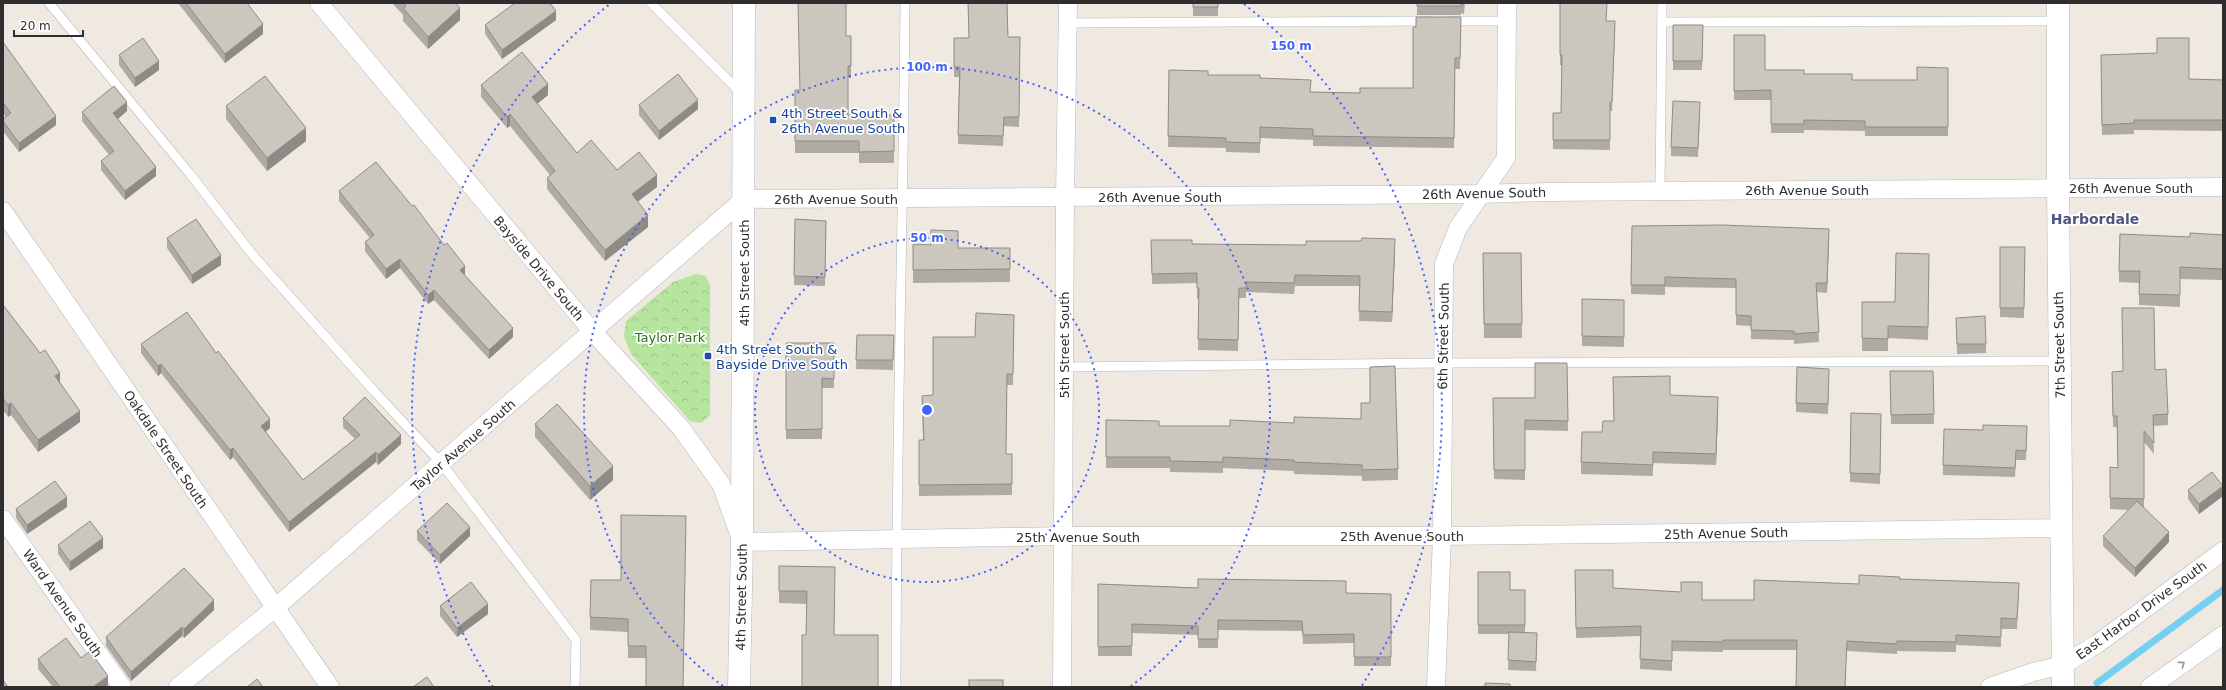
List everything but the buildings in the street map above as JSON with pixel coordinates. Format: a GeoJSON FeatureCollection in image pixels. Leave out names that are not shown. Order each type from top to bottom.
{"type":"FeatureCollection","features":[{"type":"Feature","properties":{"kind":"street","name":"Bayside Drive South"},"geometry":{"type":"LineString","coordinates":[[319,3],[592,331],[681,428],[721,484],[742,542]]}},
{"type":"Feature","properties":{"kind":"street","name":"4th Street South"},"geometry":{"type":"LineString","coordinates":[[739,687],[742,542],[744,3]]}},
{"type":"Feature","properties":{"kind":"street","name":"5th Street South"},"geometry":{"type":"LineString","coordinates":[[1062,687],[1065,198],[1068,3]]}},
{"type":"Feature","properties":{"kind":"street","name":"6th Street South"},"geometry":{"type":"LineString","coordinates":[[1436,687],[1442,536],[1444,264],[1458,228],[1506,158],[1507,3]]}},
{"type":"Feature","properties":{"kind":"street","name":"7th Street South"},"geometry":{"type":"LineString","coordinates":[[2058,12],[2058,188],[2063,687]]}},
{"type":"Feature","properties":{"kind":"street","name":"26th Avenue South"},"geometry":{"type":"LineString","coordinates":[[744,198],[1065,198],[1660,191],[2223,187]]}},
{"type":"Feature","properties":{"kind":"street","name":"Taylor Avenue South"},"geometry":{"type":"LineString","coordinates":[[178,687],[275,608],[442,464],[744,198]]}},
{"type":"Feature","properties":{"kind":"street","name":"Oakdale Street South"},"geometry":{"type":"LineString","coordinates":[[3,211],[330,687]]}},
{"type":"Feature","properties":{"kind":"street","name":"Ward Avenue South"},"geometry":{"type":"LineString","coordinates":[[3,519],[122,687]]}},
{"type":"Feature","properties":{"kind":"street","name":"25th Avenue South"},"geometry":{"type":"LineString","coordinates":[[742,542],[1064,536],[1442,536],[2062,528]]}},
{"type":"Feature","properties":{"kind":"street","name":"East Harbor Drive South"},"geometry":{"type":"LineString","coordinates":[[1990,687],[2033,672],[2063,665],[2097,644],[2223,551]]}},
{"type":"Feature","properties":{"kind":"street"},"geometry":{"type":"LineString","coordinates":[[2150,687],[2223,635]]}},
{"type":"Feature","properties":{"kind":"lane"},"geometry":{"type":"LineString","coordinates":[[49,3],[190,174],[252,254],[374,391],[442,464],[576,640],[575,687]]}},
{"type":"Feature","properties":{"kind":"lane"},"geometry":{"type":"LineString","coordinates":[[651,3],[744,96]]}},
{"type":"Feature","properties":{"kind":"lane"},"geometry":{"type":"LineString","coordinates":[[896,687],[896,540],[904,198],[905,3]]}},
{"type":"Feature","properties":{"kind":"lane"},"geometry":{"type":"LineString","coordinates":[[1660,191],[1662,3]]}},
{"type":"Feature","properties":{"kind":"lane"},"geometry":{"type":"LineString","coordinates":[[1662,22],[2058,12]]}},
{"type":"Feature","properties":{"kind":"lane"},"geometry":{"type":"LineString","coordinates":[[1068,24],[1507,21]]}},
{"type":"Feature","properties":{"kind":"lane"},"geometry":{"type":"LineString","coordinates":[[1064,368],[1443,363],[2060,361]]}},
{"type":"Feature","properties":{"kind":"green space","name":"Taylor Park"},"geometry":{"type":"Polygon","coordinates":[[[696,274],[706,276],[710,286],[710,415],[701,423],[690,421],[631,354],[624,336],[626,321],[673,282],[696,274]]]}},
{"type":"Feature","properties":{"kind":"waterway"},"geometry":{"type":"LineString","coordinates":[[2097,683],[2223,590]]}},
{"type":"Feature","properties":{"kind":"place","name":"4th Street South & 26th Avenue South"},"geometry":{"type":"Point","coordinates":[773,120]}},
{"type":"Feature","properties":{"kind":"place","name":"4th Street South & Bayside Drive South"},"geometry":{"type":"Point","coordinates":[708,356]}},
{"type":"Feature","properties":{"kind":"district","name":"Harbordale"},"geometry":{"type":"Point","coordinates":[2095,219]}}]}
